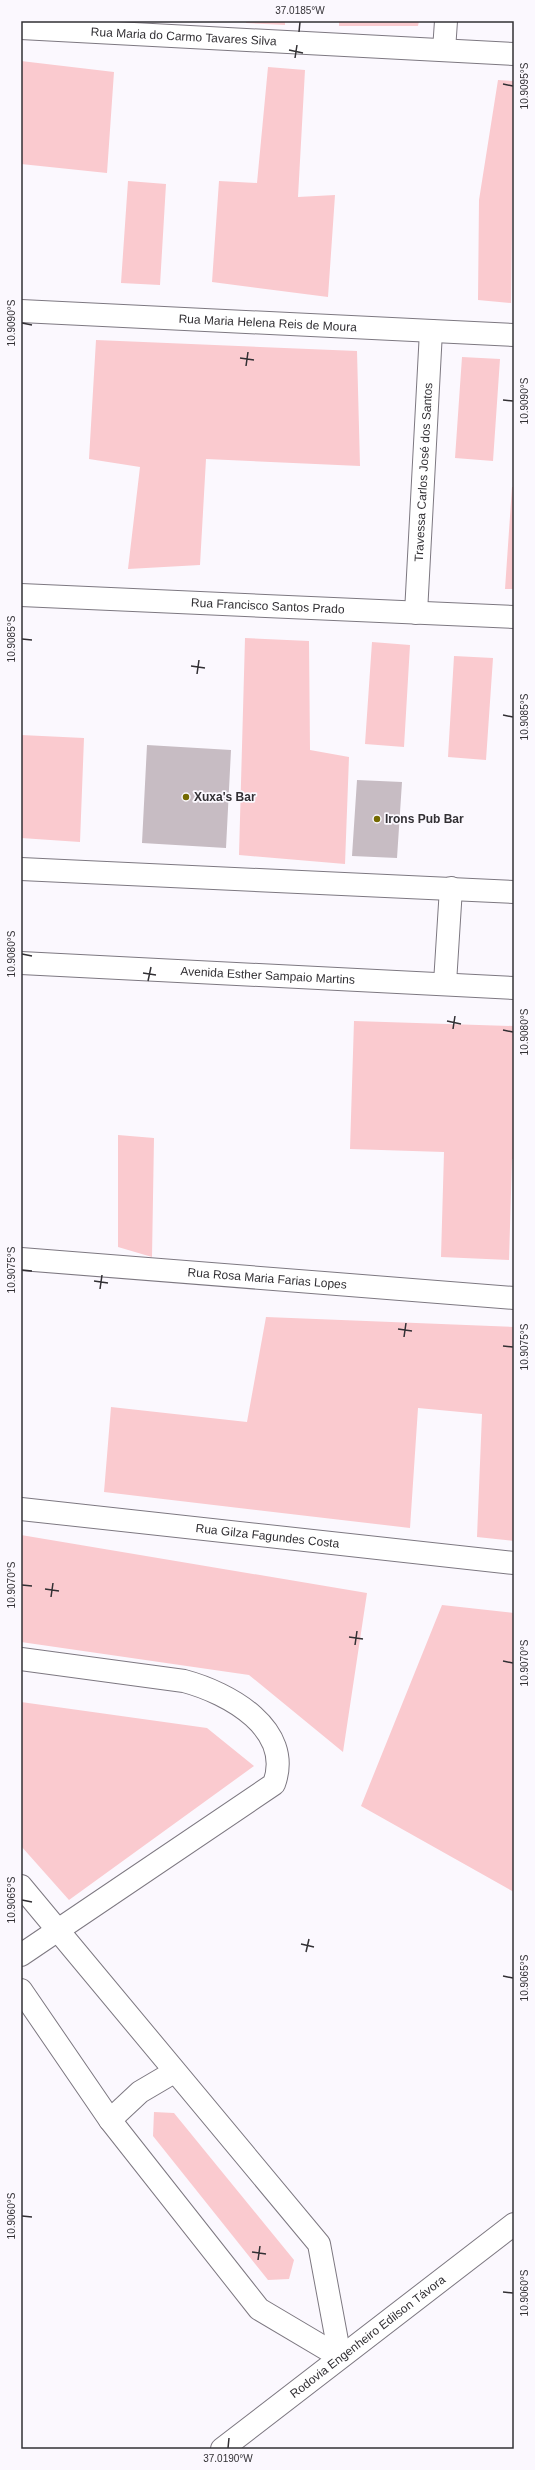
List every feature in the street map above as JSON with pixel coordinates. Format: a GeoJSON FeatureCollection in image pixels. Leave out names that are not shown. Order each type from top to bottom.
{"type":"FeatureCollection","features":[{"type":"Feature","properties":{"kind":"street"},"geometry":{"type":"LineString","coordinates":[[444,50],[446,21]]}},
{"type":"Feature","properties":{"kind":"street","name":"Rua Maria do Carmo Tavares Silva"},"geometry":{"type":"LineString","coordinates":[[21,28],[514,54]]}},
{"type":"Feature","properties":{"kind":"street","name":"Rua Maria Helena Reis de Moura"},"geometry":{"type":"LineString","coordinates":[[21,311],[514,335]]}},
{"type":"Feature","properties":{"kind":"street","name":"Travessa Carlos José dos Santos"},"geometry":{"type":"LineString","coordinates":[[416,613],[431,332]]}},
{"type":"Feature","properties":{"kind":"street","name":"Rua Francisco Santos Prado"},"geometry":{"type":"LineString","coordinates":[[21,595],[514,617]]}},
{"type":"Feature","properties":{"kind":"street"},"geometry":{"type":"LineString","coordinates":[[21,869],[514,892]]}},
{"type":"Feature","properties":{"kind":"street"},"geometry":{"type":"LineString","coordinates":[[445,983],[451,888]]}},
{"type":"Feature","properties":{"kind":"street","name":"Avenida Esther Sampaio Martins"},"geometry":{"type":"LineString","coordinates":[[21,963],[445,983],[514,988]]}},
{"type":"Feature","properties":{"kind":"street","name":"Rua Rosa Maria Farias Lopes"},"geometry":{"type":"LineString","coordinates":[[21,1259],[514,1298]]}},
{"type":"Feature","properties":{"kind":"street","name":"Rua Gilza Fagundes Costa"},"geometry":{"type":"LineString","coordinates":[[21,1509],[514,1563]]}},
{"type":"Feature","properties":{"kind":"street"},"geometry":{"type":"LineString","coordinates":[[21,1659],[184,1681],[209,1688],[231,1699],[251,1714],[266,1731],[278,1750],[279,1771],[274,1784],[21,1956]]}},
{"type":"Feature","properties":{"kind":"street"},"geometry":{"type":"LineString","coordinates":[[21,1886],[59,1930],[174,2072],[319,2244],[340,2358]]}},
{"type":"Feature","properties":{"kind":"street"},"geometry":{"type":"LineString","coordinates":[[21,1990],[110,2120],[259,2309],[340,2358]]}},
{"type":"Feature","properties":{"kind":"street"},"geometry":{"type":"LineString","coordinates":[[110,2120],[140,2092],[174,2072]]}},
{"type":"Feature","properties":{"kind":"street","name":"Rodovia Engenheiro Edilson Távora"},"geometry":{"type":"LineString","coordinates":[[222,2449],[514,2224]]}},
{"type":"Feature","properties":{"kind":"shaded area"},"geometry":{"type":"Polygon","coordinates":[[[246,21],[285,21],[285,25],[246,23],[246,21]]]}},
{"type":"Feature","properties":{"kind":"shaded area"},"geometry":{"type":"Polygon","coordinates":[[[339,21],[419,21],[418,26],[339,26],[339,21]]]}},
{"type":"Feature","properties":{"kind":"shaded area"},"geometry":{"type":"Polygon","coordinates":[[[21,61],[114,72],[107,173],[21,164],[21,61]]]}},
{"type":"Feature","properties":{"kind":"shaded area"},"geometry":{"type":"Polygon","coordinates":[[[268,67],[305,70],[298,197],[335,195],[328,297],[212,282],[219,181],[257,183],[268,67]]]}},
{"type":"Feature","properties":{"kind":"shaded area"},"geometry":{"type":"Polygon","coordinates":[[[498,80],[514,81],[511,303],[478,300],[479,200],[498,80]]]}},
{"type":"Feature","properties":{"kind":"shaded area"},"geometry":{"type":"Polygon","coordinates":[[[128,181],[166,184],[160,285],[121,283],[128,181]]]}},
{"type":"Feature","properties":{"kind":"shaded area"},"geometry":{"type":"Polygon","coordinates":[[[96,340],[357,351],[360,466],[206,459],[200,565],[128,569],[140,467],[89,459],[96,340]]]}},
{"type":"Feature","properties":{"kind":"shaded area"},"geometry":{"type":"Polygon","coordinates":[[[462,357],[500,359],[493,461],[455,458],[462,357]]]}},
{"type":"Feature","properties":{"kind":"shaded area"},"geometry":{"type":"Polygon","coordinates":[[[512,487],[514,487],[514,589],[505,589],[512,487]]]}},
{"type":"Feature","properties":{"kind":"shaded area"},"geometry":{"type":"Polygon","coordinates":[[[245,638],[309,641],[310,750],[349,757],[345,864],[239,855],[245,638]]]}},
{"type":"Feature","properties":{"kind":"shaded area"},"geometry":{"type":"Polygon","coordinates":[[[372,642],[410,645],[404,747],[365,744],[372,642]]]}},
{"type":"Feature","properties":{"kind":"shaded area"},"geometry":{"type":"Polygon","coordinates":[[[454,656],[493,658],[486,760],[448,757],[454,656]]]}},
{"type":"Feature","properties":{"kind":"shaded area"},"geometry":{"type":"Polygon","coordinates":[[[21,735],[84,738],[80,842],[21,838],[21,735]]]}},
{"type":"Feature","properties":{"kind":"shaded area"},"geometry":{"type":"Polygon","coordinates":[[[354,1021],[514,1026],[514,1159],[512,1159],[509,1260],[441,1257],[444,1152],[350,1149],[354,1021]]]}},
{"type":"Feature","properties":{"kind":"shaded area"},"geometry":{"type":"Polygon","coordinates":[[[118,1135],[154,1138],[152,1257],[118,1247],[118,1135]]]}},
{"type":"Feature","properties":{"kind":"shaded area"},"geometry":{"type":"Polygon","coordinates":[[[266,1317],[514,1327],[514,1541],[477,1537],[482,1414],[418,1408],[410,1528],[104,1492],[111,1407],[247,1422],[266,1317]]]}},
{"type":"Feature","properties":{"kind":"shaded area"},"geometry":{"type":"Polygon","coordinates":[[[21,1535],[367,1593],[343,1752],[249,1675],[21,1642],[21,1535]]]}},
{"type":"Feature","properties":{"kind":"shaded area"},"geometry":{"type":"Polygon","coordinates":[[[442,1605],[514,1613],[514,1892],[361,1806],[442,1605]]]}},
{"type":"Feature","properties":{"kind":"shaded area"},"geometry":{"type":"Polygon","coordinates":[[[21,1702],[207,1728],[254,1766],[69,1900],[21,1846],[21,1702]]]}},
{"type":"Feature","properties":{"kind":"shaded area"},"geometry":{"type":"Polygon","coordinates":[[[154,2112],[174,2113],[294,2260],[289,2279],[268,2280],[153,2136],[154,2112]]]}},
{"type":"Feature","properties":{"kind":"building","name":"Xuxa's Bar"},"geometry":{"type":"Polygon","coordinates":[[[147,745],[231,750],[226,848],[142,843],[147,745]]]}},
{"type":"Feature","properties":{"kind":"building","name":"Irons Pub Bar"},"geometry":{"type":"Polygon","coordinates":[[[357,780],[402,782],[397,858],[352,856],[357,780]]]}},
{"type":"Feature","properties":{"kind":"place","name":"Xuxa's Bar"},"geometry":{"type":"Point","coordinates":[186,797]}},
{"type":"Feature","properties":{"kind":"place","name":"Irons Pub Bar"},"geometry":{"type":"Point","coordinates":[377,819]}}]}
